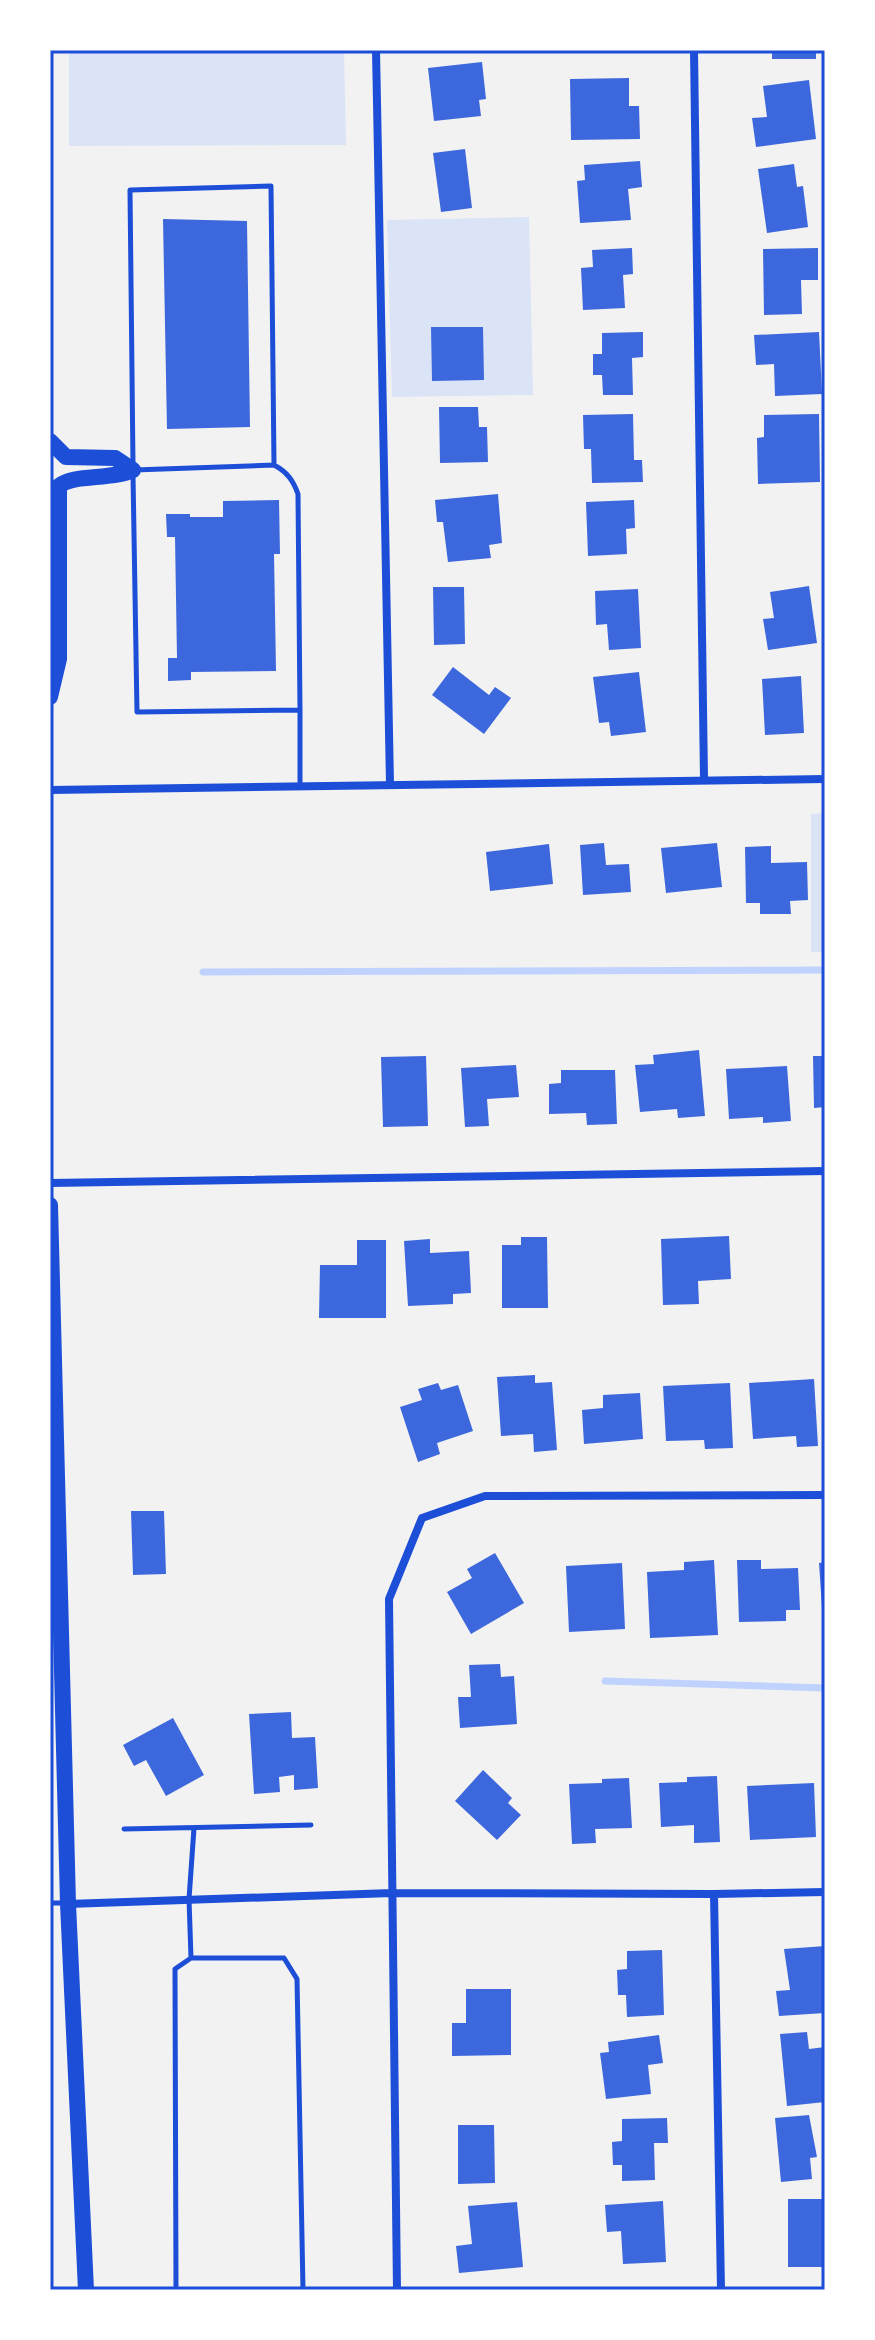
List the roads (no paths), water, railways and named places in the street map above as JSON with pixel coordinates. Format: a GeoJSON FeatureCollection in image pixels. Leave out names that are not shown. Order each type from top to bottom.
{"type":"FeatureCollection","features":[{"type":"Feature","properties":{"kind":"main road"},"geometry":{"type":"LineString","coordinates":[[50,441],[66,457],[115,458],[133,470],[119,477],[72,479],[59,486],[59,659],[50,697]]}},
{"type":"Feature","properties":{"kind":"main road"},"geometry":{"type":"LineString","coordinates":[[50,1205],[68,1904],[86,2290]]}},
{"type":"Feature","properties":{"kind":"street"},"geometry":{"type":"LineString","coordinates":[[376,50],[390,784]]}},
{"type":"Feature","properties":{"kind":"street"},"geometry":{"type":"LineString","coordinates":[[694,50],[704,779]]}},
{"type":"Feature","properties":{"kind":"street"},"geometry":{"type":"LineString","coordinates":[[50,790],[825,779]]}},
{"type":"Feature","properties":{"kind":"street"},"geometry":{"type":"LineString","coordinates":[[50,1183],[825,1171]]}},
{"type":"Feature","properties":{"kind":"street"},"geometry":{"type":"LineString","coordinates":[[397,2290],[389,1599],[422,1518],[485,1496],[825,1495]]}},
{"type":"Feature","properties":{"kind":"street"},"geometry":{"type":"LineString","coordinates":[[68,1904],[392,1893],[825,1892]]}},
{"type":"Feature","properties":{"kind":"street"},"geometry":{"type":"LineString","coordinates":[[714,1894],[721,2290]]}},
{"type":"Feature","properties":{"kind":"lane"},"geometry":{"type":"LineString","coordinates":[[274,465],[271,186],[130,190],[137,712],[300,710]]}},
{"type":"Feature","properties":{"kind":"lane"},"geometry":{"type":"LineString","coordinates":[[133,470],[274,465],[294,483],[298,494],[299,520],[300,786]]}},
{"type":"Feature","properties":{"kind":"lane"},"geometry":{"type":"LineString","coordinates":[[124,1829],[311,1825]]}},
{"type":"Feature","properties":{"kind":"lane"},"geometry":{"type":"LineString","coordinates":[[191,1958],[189,1899],[194,1828]]}},
{"type":"Feature","properties":{"kind":"lane"},"geometry":{"type":"LineString","coordinates":[[50,1903],[68,1904]]}},
{"type":"Feature","properties":{"kind":"lane"},"geometry":{"type":"LineString","coordinates":[[176,2290],[175,1969],[191,1958],[284,1958],[297,1979],[303,2290]]}},
{"type":"Feature","properties":{"kind":"waterway"},"geometry":{"type":"LineString","coordinates":[[203,972],[825,970]]}},
{"type":"Feature","properties":{"kind":"waterway"},"geometry":{"type":"LineString","coordinates":[[605,1681],[825,1688]]}}]}
